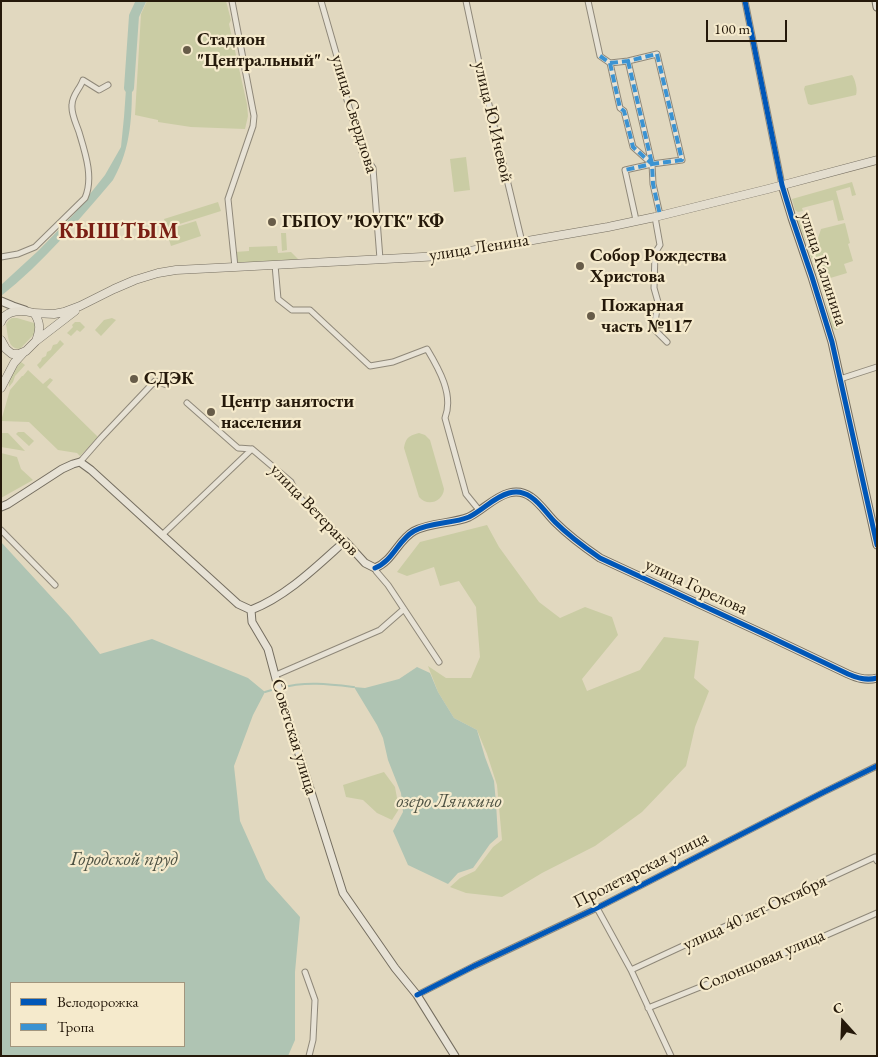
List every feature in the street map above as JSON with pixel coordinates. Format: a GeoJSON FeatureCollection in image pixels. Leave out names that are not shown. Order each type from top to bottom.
{"type":"FeatureCollection","features":[{"type":"Feature","properties":{"kind":"main road","name":"улица Ленина"},"geometry":{"type":"LineString","coordinates":[[80,306],[135,280],[158,273],[234,266],[441,256],[657,216],[877,160]]}},
{"type":"Feature","properties":{"kind":"main road"},"geometry":{"type":"LineString","coordinates":[[1,322],[6,314],[13,312],[61,313],[80,306]]}},
{"type":"Feature","properties":{"kind":"main road"},"geometry":{"type":"LineString","coordinates":[[1,388],[14,363],[36,341],[80,306]]}},
{"type":"Feature","properties":{"kind":"main road"},"geometry":{"type":"LineString","coordinates":[[32,313],[38,318],[40,326],[36,341]]}},
{"type":"Feature","properties":{"kind":"main road"},"geometry":{"type":"LineString","coordinates":[[1,340],[6,349],[12,354],[26,351]]}},
{"type":"Feature","properties":{"kind":"street"},"geometry":{"type":"LineString","coordinates":[[232,1],[254,116],[253,126],[228,199],[234,266]]}},
{"type":"Feature","properties":{"kind":"street","name":"улица Свердлова"},"geometry":{"type":"LineString","coordinates":[[320,1],[338,60],[362,152],[373,168],[380,259]]}},
{"type":"Feature","properties":{"kind":"street","name":"улица Ю.Ичевой"},"geometry":{"type":"LineString","coordinates":[[466,1],[522,242]]}},
{"type":"Feature","properties":{"kind":"street"},"geometry":{"type":"LineString","coordinates":[[588,1],[600,56],[610,63],[657,54],[682,160],[625,170],[636,220]]}},
{"type":"Feature","properties":{"kind":"street","name":"улица Калинина"},"geometry":{"type":"LineString","coordinates":[[745,1],[782,185],[832,342],[877,545]]}},
{"type":"Feature","properties":{"kind":"street"},"geometry":{"type":"LineString","coordinates":[[876,1],[877,7]]}},
{"type":"Feature","properties":{"kind":"street"},"geometry":{"type":"LineString","coordinates":[[628,61],[652,164],[660,245],[655,253],[654,288],[658,302],[654,329],[667,342]]}},
{"type":"Feature","properties":{"kind":"street"},"geometry":{"type":"LineString","coordinates":[[610,63],[620,108],[624,111],[633,147],[652,164]]}},
{"type":"Feature","properties":{"kind":"street"},"geometry":{"type":"LineString","coordinates":[[1,258],[35,247],[85,198],[89,189],[88,169],[82,141],[73,115],[74,96],[80,90],[83,80],[99,90],[108,85]]}},
{"type":"Feature","properties":{"kind":"street"},"geometry":{"type":"LineString","coordinates":[[276,265],[278,299],[292,310],[310,310],[370,366],[393,362],[427,349],[436,363],[448,398],[448,412],[445,418],[466,494],[479,510],[471,516],[462,519],[422,527],[414,531],[407,535],[381,566],[375,568]]}},
{"type":"Feature","properties":{"kind":"street"},"geometry":{"type":"LineString","coordinates":[[1,301],[32,313]]}},
{"type":"Feature","properties":{"kind":"street"},"geometry":{"type":"LineString","coordinates":[[840,379],[877,367]]}},
{"type":"Feature","properties":{"kind":"street"},"geometry":{"type":"LineString","coordinates":[[1,507],[62,469],[80,462],[155,380],[167,385]]}},
{"type":"Feature","properties":{"kind":"street","name":"улица Ветеранов"},"geometry":{"type":"LineString","coordinates":[[187,403],[238,448],[252,449],[290,482],[297,495],[365,563],[375,568],[440,662]]}},
{"type":"Feature","properties":{"kind":"street"},"geometry":{"type":"LineString","coordinates":[[162,536],[252,449]]}},
{"type":"Feature","properties":{"kind":"street"},"geometry":{"type":"LineString","coordinates":[[80,462],[238,604],[250,610],[264,605],[307,575],[345,541]]}},
{"type":"Feature","properties":{"kind":"street","name":"улица Горелова"},"geometry":{"type":"LineString","coordinates":[[479,510],[510,492],[518,492],[530,496],[556,523],[600,558],[848,674],[858,678],[877,678]]}},
{"type":"Feature","properties":{"kind":"street"},"geometry":{"type":"LineString","coordinates":[[1,530],[54,585]]}},
{"type":"Feature","properties":{"kind":"street"},"geometry":{"type":"LineString","coordinates":[[276,675],[380,630],[404,609]]}},
{"type":"Feature","properties":{"kind":"street","name":"Советская улица"},"geometry":{"type":"LineString","coordinates":[[250,610],[252,622],[268,649],[280,694],[343,893],[395,968],[417,995],[455,1056]]}},
{"type":"Feature","properties":{"kind":"street","name":"Пролетарская улица"},"geometry":{"type":"LineString","coordinates":[[417,995],[597,908],[877,766]]}},
{"type":"Feature","properties":{"kind":"street","name":"улица 40 лет Октября"},"geometry":{"type":"LineString","coordinates":[[631,970],[875,857],[877,861]]}},
{"type":"Feature","properties":{"kind":"street"},"geometry":{"type":"LineString","coordinates":[[597,908],[631,970],[671,1056]]}},
{"type":"Feature","properties":{"kind":"street","name":"Солонцовая улица"},"geometry":{"type":"LineString","coordinates":[[648,1008],[790,951],[877,913]]}},
{"type":"Feature","properties":{"kind":"street"},"geometry":{"type":"LineString","coordinates":[[305,972],[315,1000],[313,1040],[309,1056]]}},
{"type":"Feature","properties":{"kind":"green space","name":"Стадион \"Центральный\""},"geometry":{"type":"Polygon","coordinates":[[[147,1],[226,1],[231,20],[229,24],[247,104],[248,116],[245,129],[191,127],[158,122],[158,120],[135,115],[141,14],[147,1]]]}},
{"type":"Feature","properties":{"kind":"green space"},"geometry":{"type":"Polygon","coordinates":[[[852,75],[857,90],[856,95],[811,105],[808,104],[805,86],[852,75]]]}},
{"type":"Feature","properties":{"kind":"green space"},"geometry":{"type":"Polygon","coordinates":[[[466,157],[470,190],[454,192],[450,159],[466,157]]]}},
{"type":"Feature","properties":{"kind":"green space"},"geometry":{"type":"Polygon","coordinates":[[[852,182],[856,195],[852,196],[850,187],[836,191],[844,220],[838,221],[833,200],[802,208],[803,211],[798,212],[795,210],[792,199],[852,182]]]}},
{"type":"Feature","properties":{"kind":"green space"},"geometry":{"type":"Polygon","coordinates":[[[218,202],[221,211],[167,228],[164,219],[218,202]]]}},
{"type":"Feature","properties":{"kind":"green space"},"geometry":{"type":"Polygon","coordinates":[[[804,215],[811,241],[809,242],[805,240],[798,221],[798,217],[804,215]]]}},
{"type":"Feature","properties":{"kind":"green space"},"geometry":{"type":"Polygon","coordinates":[[[196,221],[201,236],[171,246],[166,230],[196,221]]]}},
{"type":"Feature","properties":{"kind":"green space"},"geometry":{"type":"Polygon","coordinates":[[[845,223],[853,261],[844,264],[847,273],[827,279],[842,324],[839,329],[835,330],[832,327],[808,248],[816,244],[821,229],[845,223]]]}},
{"type":"Feature","properties":{"kind":"green space"},"geometry":{"type":"Polygon","coordinates":[[[281,233],[286,233],[287,250],[282,251],[281,233]]]}},
{"type":"Feature","properties":{"kind":"green space"},"geometry":{"type":"Polygon","coordinates":[[[277,246],[278,253],[291,252],[299,260],[239,263],[236,261],[235,252],[249,251],[249,247],[277,246]]]}},
{"type":"Feature","properties":{"kind":"green space"},"geometry":{"type":"Polygon","coordinates":[[[12,318],[36,325],[37,331],[20,349],[10,344],[6,324],[12,318]]]}},
{"type":"Feature","properties":{"kind":"green space"},"geometry":{"type":"Polygon","coordinates":[[[112,318],[116,320],[101,336],[95,330],[104,320],[112,318]]]}},
{"type":"Feature","properties":{"kind":"green space"},"geometry":{"type":"Polygon","coordinates":[[[75,322],[80,322],[85,327],[80,332],[77,330],[71,336],[67,333],[75,322]]]}},
{"type":"Feature","properties":{"kind":"green space"},"geometry":{"type":"Polygon","coordinates":[[[60,340],[64,344],[40,369],[37,365],[46,356],[47,352],[51,350],[53,345],[57,344],[60,340]]]}},
{"type":"Feature","properties":{"kind":"green space"},"geometry":{"type":"Polygon","coordinates":[[[21,362],[25,365],[15,376],[9,387],[11,376],[21,362]]]}},
{"type":"Feature","properties":{"kind":"green space"},"geometry":{"type":"Polygon","coordinates":[[[28,370],[43,384],[50,378],[53,380],[47,387],[98,437],[80,456],[77,453],[58,450],[29,422],[1,421],[10,390],[28,370]]]}},
{"type":"Feature","properties":{"kind":"green space"},"geometry":{"type":"Polygon","coordinates":[[[24,432],[34,441],[29,446],[16,434],[24,432]]]}},
{"type":"Feature","properties":{"kind":"green space"},"geometry":{"type":"Polygon","coordinates":[[[1,433],[8,433],[25,451],[1,447],[1,433]]]}},
{"type":"Feature","properties":{"kind":"green space"},"geometry":{"type":"Polygon","coordinates":[[[419,433],[425,435],[430,440],[444,489],[441,497],[434,502],[426,502],[419,497],[404,448],[408,438],[419,433]]]}},
{"type":"Feature","properties":{"kind":"green space"},"geometry":{"type":"Polygon","coordinates":[[[1,453],[17,457],[21,469],[33,480],[1,498],[1,453]]]}},
{"type":"Feature","properties":{"kind":"green space"},"geometry":{"type":"Polygon","coordinates":[[[487,525],[499,547],[539,602],[560,618],[585,607],[612,617],[618,635],[582,679],[587,691],[640,670],[664,637],[699,641],[694,678],[709,691],[695,727],[686,766],[642,812],[595,846],[542,873],[502,897],[466,893],[450,887],[460,878],[475,871],[493,847],[502,840],[497,785],[477,730],[454,718],[438,692],[428,666],[446,678],[471,678],[480,657],[476,607],[459,581],[440,586],[434,567],[407,576],[397,572],[420,542],[487,525]]]}},
{"type":"Feature","properties":{"kind":"green space"},"geometry":{"type":"Polygon","coordinates":[[[384,772],[395,787],[399,809],[392,820],[377,813],[363,800],[346,797],[343,785],[384,772]]]}},
{"type":"Feature","properties":{"kind":"water"},"geometry":{"type":"Polygon","coordinates":[[[127,75],[132,77],[130,130],[124,155],[113,180],[46,256],[1,296],[1,285],[74,214],[105,175],[121,147],[127,75]]]}},
{"type":"Feature","properties":{"kind":"water","name":"Городской пруд"},"geometry":{"type":"Polygon","coordinates":[[[1,542],[70,617],[100,654],[152,639],[248,678],[265,692],[253,715],[234,766],[240,821],[266,879],[300,917],[295,972],[295,1040],[288,1056],[1,1056],[1,542]]]}},
{"type":"Feature","properties":{"kind":"water","name":"озеро Лянкино"},"geometry":{"type":"Polygon","coordinates":[[[417,667],[430,673],[438,692],[454,718],[477,730],[494,781],[498,837],[490,844],[473,868],[458,873],[448,884],[408,865],[393,831],[403,812],[401,793],[388,760],[383,738],[354,687],[365,688],[399,679],[417,667]]]}},
{"type":"Feature","properties":{"kind":"waterway"},"geometry":{"type":"LineString","coordinates":[[129,88],[134,16],[141,1]]}},
{"type":"Feature","properties":{"kind":"waterway"},"geometry":{"type":"LineString","coordinates":[[280,688],[308,684],[354,687]]}},
{"type":"Feature","properties":{"kind":"waterway"},"geometry":{"type":"LineString","coordinates":[[265,692],[275,689]]}},
{"type":"Feature","properties":{"kind":"marked path"},"geometry":{"type":"LineString","coordinates":[[610,63],[657,54],[682,160],[652,164],[653,184],[660,215]]}},
{"type":"Feature","properties":{"kind":"marked path"},"geometry":{"type":"LineString","coordinates":[[600,56],[610,63],[620,108],[624,111],[633,147],[652,164],[625,170]]}},
{"type":"Feature","properties":{"kind":"marked path"},"geometry":{"type":"LineString","coordinates":[[628,61],[652,164]]}},
{"type":"Feature","properties":{"kind":"cycle path"},"geometry":{"type":"LineString","coordinates":[[745,1],[782,185],[832,342],[877,545]]}},
{"type":"Feature","properties":{"kind":"cycle path"},"geometry":{"type":"LineString","coordinates":[[375,568],[386,561],[408,535],[414,531],[427,526],[469,517],[504,495],[520,492],[534,499],[565,532],[600,558],[848,674],[862,679],[877,678]]}},
{"type":"Feature","properties":{"kind":"cycle path"},"geometry":{"type":"LineString","coordinates":[[417,995],[597,908],[877,766]]}},
{"type":"Feature","properties":{"kind":"place","name":"Стадион \"Центральный\""},"geometry":{"type":"Point","coordinates":[187,50]}},
{"type":"Feature","properties":{"kind":"place","name":"ГБПОУ \"ЮУГК\" КФ"},"geometry":{"type":"Point","coordinates":[272,222]}},
{"type":"Feature","properties":{"kind":"place","name":"Собор Рождества Христова"},"geometry":{"type":"Point","coordinates":[580,266]}},
{"type":"Feature","properties":{"kind":"place","name":"Пожарная часть №117"},"geometry":{"type":"Point","coordinates":[591,316]}},
{"type":"Feature","properties":{"kind":"place","name":"СДЭК"},"geometry":{"type":"Point","coordinates":[134,379]}},
{"type":"Feature","properties":{"kind":"place","name":"Центр занятости населения"},"geometry":{"type":"Point","coordinates":[211,412]}},
{"type":"Feature","properties":{"kind":"district","name":"КЫШТЫМ"},"geometry":{"type":"Point","coordinates":[119,232]}}]}
